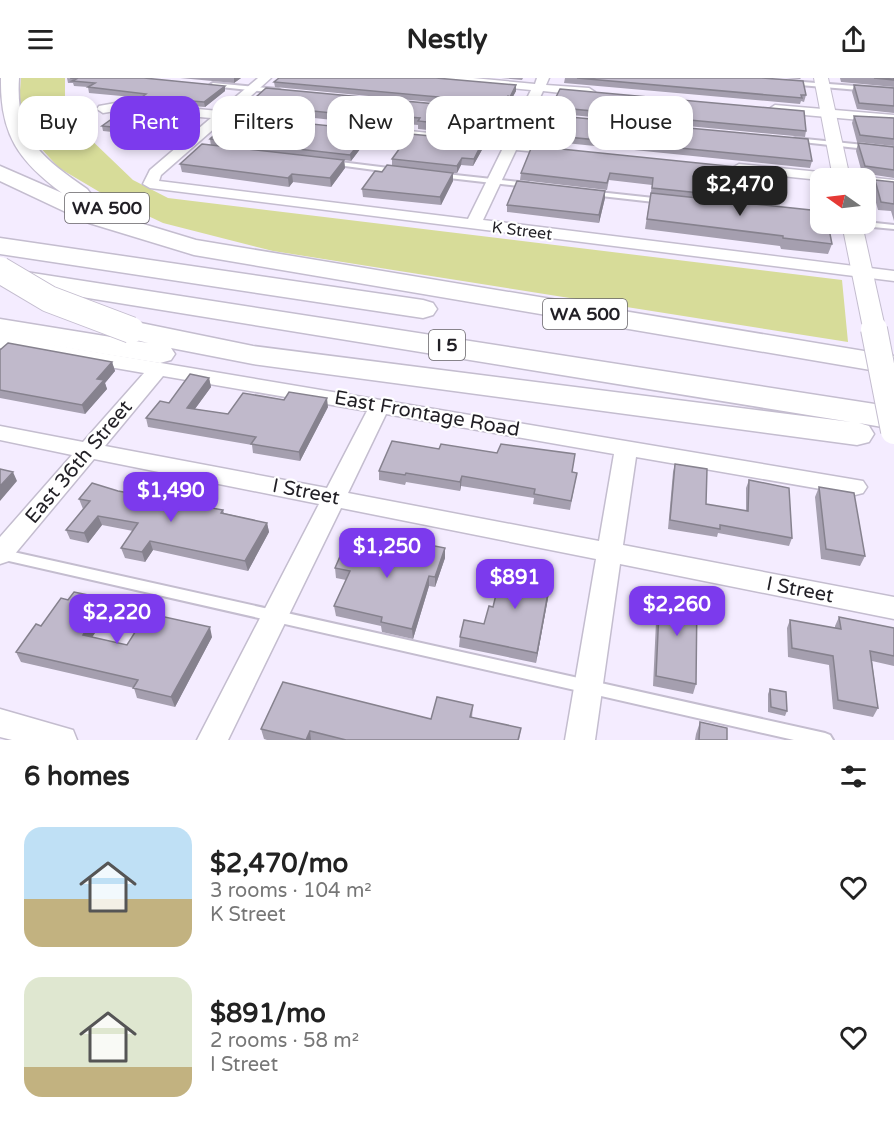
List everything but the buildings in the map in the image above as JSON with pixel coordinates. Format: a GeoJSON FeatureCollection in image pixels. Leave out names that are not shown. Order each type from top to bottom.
{"type":"FeatureCollection","features":[{"type":"Feature","properties":{"kind":"highway","name":"WA 500"},"geometry":{"type":"LineString","coordinates":[[10,78],[7,109],[10,124],[20,144],[35,160],[79,194],[145,225],[202,244],[275,262],[894,365]]}},
{"type":"Feature","properties":{"kind":"highway"},"geometry":{"type":"LineString","coordinates":[[0,173],[98,218],[143,233],[194,247],[275,262]]}},
{"type":"Feature","properties":{"kind":"highway","name":"I 5"},"geometry":{"type":"LineString","coordinates":[[0,246],[894,379]]}},
{"type":"Feature","properties":{"kind":"highway"},"geometry":{"type":"LineString","coordinates":[[0,270],[49,299],[131,330],[180,342],[253,355],[894,439]]}},
{"type":"Feature","properties":{"kind":"highway","name":"I 5"},"geometry":{"type":"LineString","coordinates":[[0,275],[894,418]]}},
{"type":"Feature","properties":{"kind":"highway"},"geometry":{"type":"LineString","coordinates":[[0,328],[191,360],[292,373],[571,396]]}},
{"type":"Feature","properties":{"kind":"street"},"geometry":{"type":"LineString","coordinates":[[245,96],[265,78]]}},
{"type":"Feature","properties":{"kind":"street"},"geometry":{"type":"LineString","coordinates":[[435,78],[541,83],[608,93]]}},
{"type":"Feature","properties":{"kind":"street"},"geometry":{"type":"LineString","coordinates":[[821,82],[839,168]]}},
{"type":"Feature","properties":{"kind":"street"},"geometry":{"type":"LineString","coordinates":[[103,109],[121,106],[212,114]]}},
{"type":"Feature","properties":{"kind":"street"},"geometry":{"type":"LineString","coordinates":[[758,107],[894,119]]}},
{"type":"Feature","properties":{"kind":"street","name":"K Street"},"geometry":{"type":"LineString","coordinates":[[212,126],[192,147],[155,173],[150,184],[894,276]]}},
{"type":"Feature","properties":{"kind":"street"},"geometry":{"type":"LineString","coordinates":[[326,126],[426,136]]}},
{"type":"Feature","properties":{"kind":"street"},"geometry":{"type":"LineString","coordinates":[[473,225],[509,150]]}},
{"type":"Feature","properties":{"kind":"street"},"geometry":{"type":"LineString","coordinates":[[559,150],[569,151]]}},
{"type":"Feature","properties":{"kind":"street"},"geometry":{"type":"LineString","coordinates":[[721,166],[810,175]]}},
{"type":"Feature","properties":{"kind":"street"},"geometry":{"type":"LineString","coordinates":[[876,182],[894,184]]}},
{"type":"Feature","properties":{"kind":"street"},"geometry":{"type":"LineString","coordinates":[[854,234],[894,431]]}},
{"type":"Feature","properties":{"kind":"street","name":"East Frontage Road"},"geometry":{"type":"LineString","coordinates":[[0,342],[855,487]]}},
{"type":"Feature","properties":{"kind":"street","name":"East 36th Street"},"geometry":{"type":"LineString","coordinates":[[0,554],[158,369]]}},
{"type":"Feature","properties":{"kind":"street"},"geometry":{"type":"LineString","coordinates":[[212,740],[380,406]]}},
{"type":"Feature","properties":{"kind":"street","name":"I Street"},"geometry":{"type":"LineString","coordinates":[[0,433],[894,608]]}},
{"type":"Feature","properties":{"kind":"street"},"geometry":{"type":"LineString","coordinates":[[580,740],[626,448]]}},
{"type":"Feature","properties":{"kind":"street"},"geometry":{"type":"LineString","coordinates":[[0,723],[62,740]]}},
{"type":"Feature","properties":{"kind":"lane"},"geometry":{"type":"LineString","coordinates":[[778,82],[821,82],[894,92]]}},
{"type":"Feature","properties":{"kind":"lane"},"geometry":{"type":"LineString","coordinates":[[207,84],[288,92]]}},
{"type":"Feature","properties":{"kind":"lane"},"geometry":{"type":"LineString","coordinates":[[787,140],[894,150]]}},
{"type":"Feature","properties":{"kind":"lane"},"geometry":{"type":"LineString","coordinates":[[328,163],[411,172]]}},
{"type":"Feature","properties":{"kind":"lane"},"geometry":{"type":"LineString","coordinates":[[434,175],[540,187]]}},
{"type":"Feature","properties":{"kind":"lane"},"geometry":{"type":"LineString","coordinates":[[587,192],[669,201]]}},
{"type":"Feature","properties":{"kind":"lane"},"geometry":{"type":"LineString","coordinates":[[876,225],[894,227]]}},
{"type":"Feature","properties":{"kind":"lane"},"geometry":{"type":"LineString","coordinates":[[0,554],[825,740]]}},
{"type":"Feature","properties":{"kind":"green space"},"geometry":{"type":"Polygon","coordinates":[[[21,78],[65,78],[65,96],[20,96],[21,78]]]}},
{"type":"Feature","properties":{"kind":"green space"},"geometry":{"type":"Polygon","coordinates":[[[98,146],[133,180],[168,198],[842,280],[848,342],[273,251],[163,223],[108,197],[59,168],[42,150],[98,150],[98,146]]]}}]}
